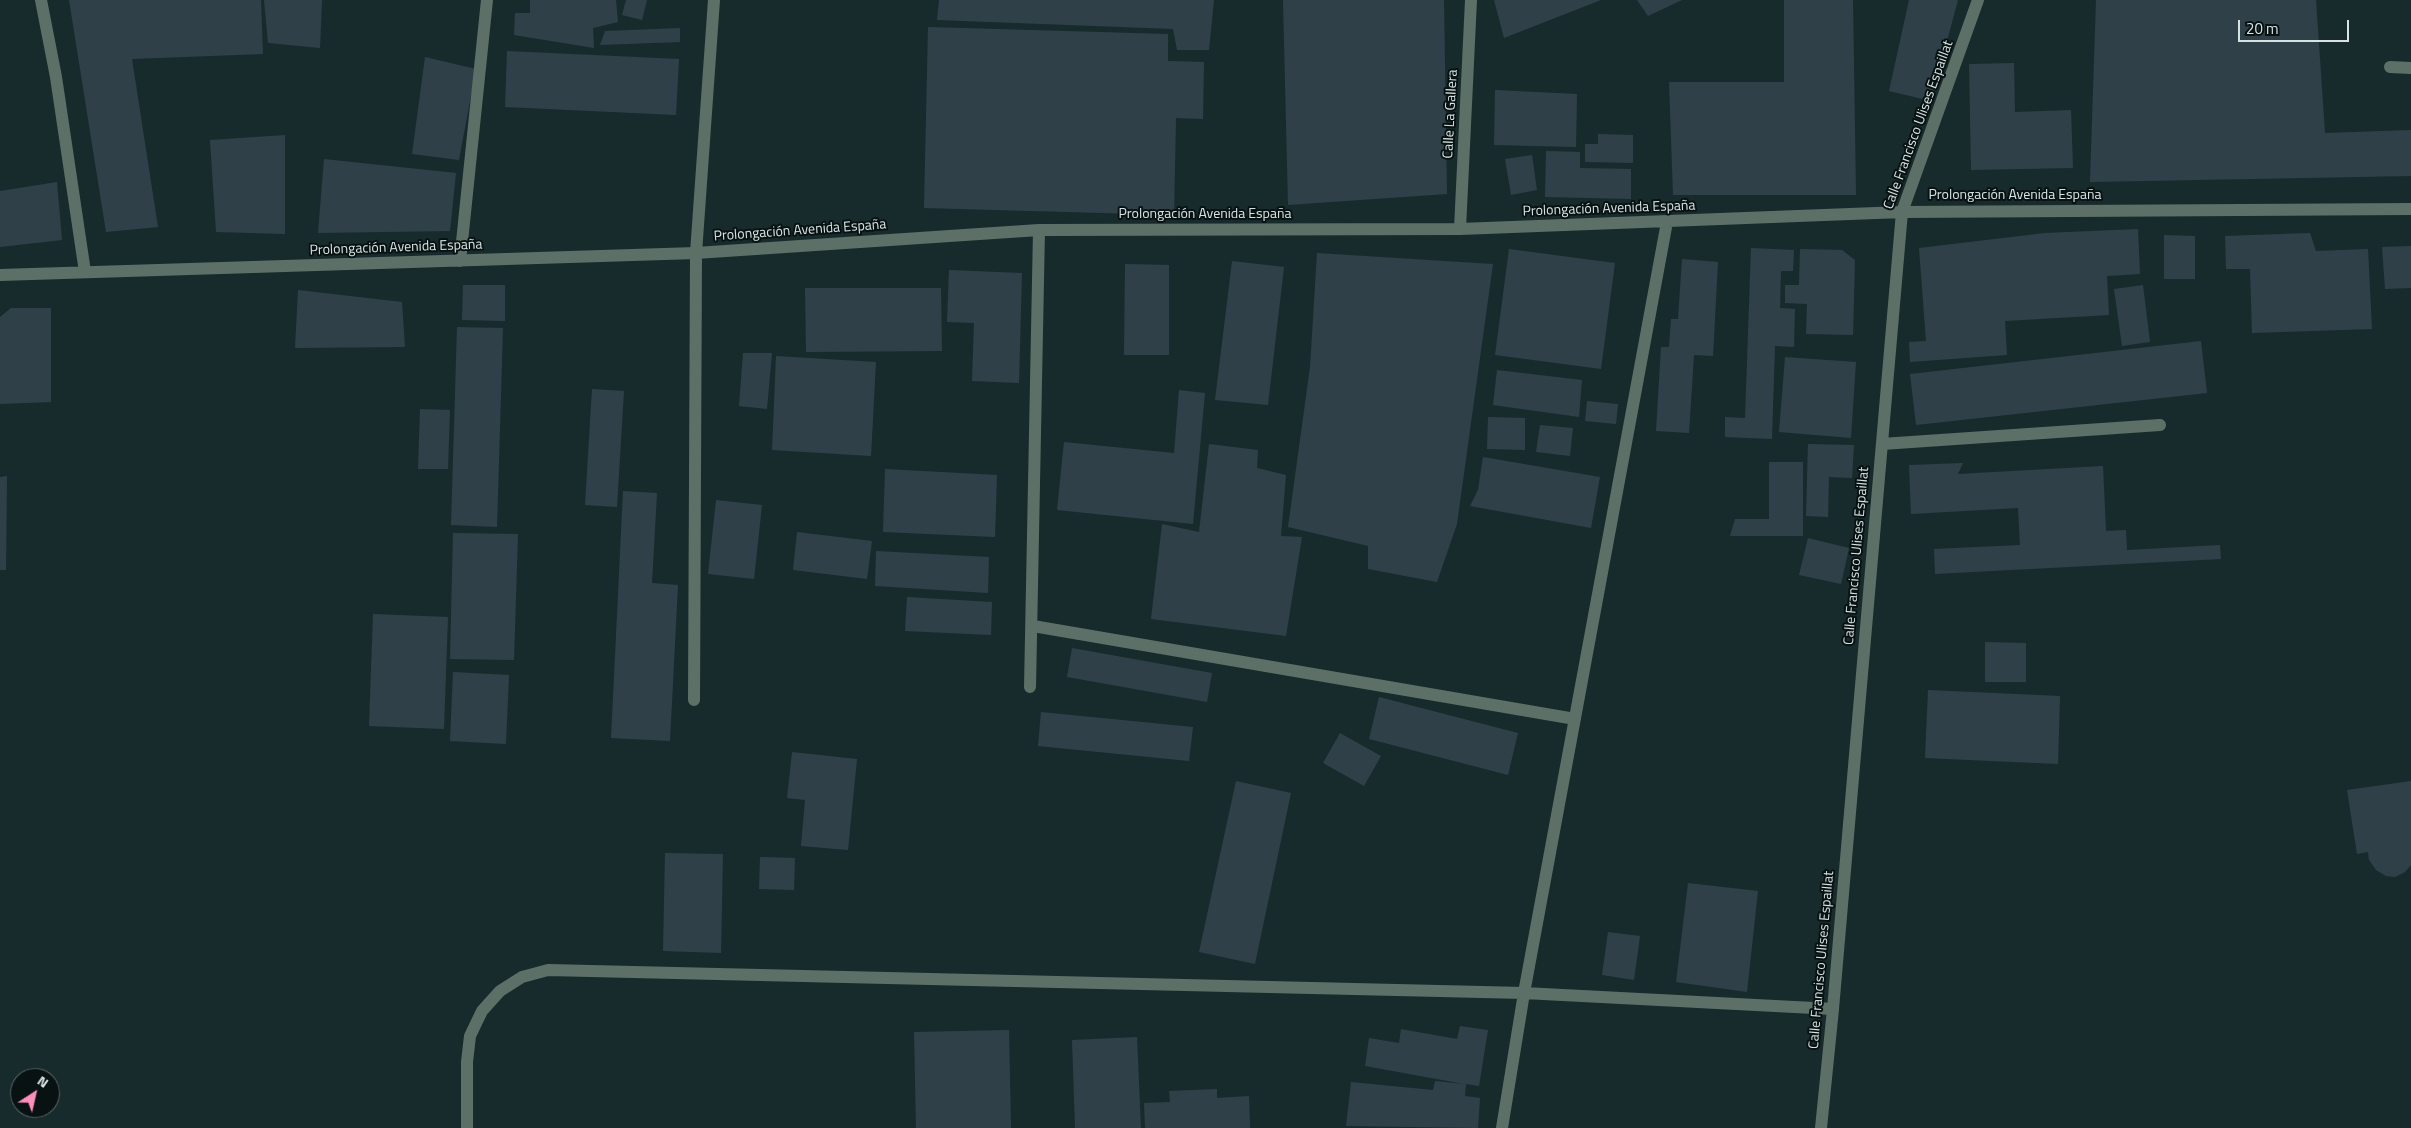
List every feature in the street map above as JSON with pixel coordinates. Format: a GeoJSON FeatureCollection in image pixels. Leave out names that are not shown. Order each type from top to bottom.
{"type":"FeatureCollection","features":[{"type":"Feature","properties":{"kind":"street"},"geometry":{"type":"LineString","coordinates":[[42,0],[56,77],[85,272]]}},
{"type":"Feature","properties":{"kind":"street"},"geometry":{"type":"LineString","coordinates":[[460,261],[487,0]]}},
{"type":"Feature","properties":{"kind":"street"},"geometry":{"type":"LineString","coordinates":[[694,700],[696,252],[714,0]]}},
{"type":"Feature","properties":{"kind":"street","name":"Calle La Gallera"},"geometry":{"type":"LineString","coordinates":[[1460,229],[1471,0]]}},
{"type":"Feature","properties":{"kind":"street","name":"Calle Francisco Ulises Espaillat"},"geometry":{"type":"LineString","coordinates":[[1821,1128],[1834,1009],[1902,212],[1978,0]]}},
{"type":"Feature","properties":{"kind":"street"},"geometry":{"type":"LineString","coordinates":[[2390,67],[2411,68]]}},
{"type":"Feature","properties":{"kind":"street","name":"Prolongación Avenida España"},"geometry":{"type":"LineString","coordinates":[[0,275],[696,252],[1039,230],[1460,229],[1902,212],[2411,209]]}},
{"type":"Feature","properties":{"kind":"street"},"geometry":{"type":"LineString","coordinates":[[1502,1128],[1524,993],[1667,222]]}},
{"type":"Feature","properties":{"kind":"street"},"geometry":{"type":"LineString","coordinates":[[1030,688],[1033,626],[1039,230]]}},
{"type":"Feature","properties":{"kind":"street"},"geometry":{"type":"LineString","coordinates":[[1882,444],[2160,425]]}},
{"type":"Feature","properties":{"kind":"street"},"geometry":{"type":"LineString","coordinates":[[1033,626],[1575,718]]}},
{"type":"Feature","properties":{"kind":"street"},"geometry":{"type":"LineString","coordinates":[[467,1128],[467,1062],[470,1036],[482,1011],[507,986],[522,977],[548,970],[1524,993],[1834,1009]]}},
{"type":"Feature","properties":{"kind":"building"},"geometry":{"type":"Polygon","coordinates":[[[69,0],[261,0],[263,54],[132,59],[158,227],[106,232],[69,0]]]}},
{"type":"Feature","properties":{"kind":"building"},"geometry":{"type":"Polygon","coordinates":[[[264,0],[322,0],[320,48],[268,43],[264,0]]]}},
{"type":"Feature","properties":{"kind":"building"},"geometry":{"type":"Polygon","coordinates":[[[530,0],[616,0],[618,22],[593,28],[594,48],[514,35],[515,13],[530,13],[530,0]]]}},
{"type":"Feature","properties":{"kind":"building"},"geometry":{"type":"Polygon","coordinates":[[[626,0],[647,0],[642,20],[622,15],[626,0]]]}},
{"type":"Feature","properties":{"kind":"building"},"geometry":{"type":"Polygon","coordinates":[[[939,0],[1214,0],[1209,50],[1177,50],[1173,29],[937,20],[939,0]]]}},
{"type":"Feature","properties":{"kind":"building"},"geometry":{"type":"Polygon","coordinates":[[[1283,0],[1444,0],[1447,194],[1288,205],[1283,0]]]}},
{"type":"Feature","properties":{"kind":"building"},"geometry":{"type":"Polygon","coordinates":[[[1494,0],[1601,0],[1504,38],[1494,0]]]}},
{"type":"Feature","properties":{"kind":"building"},"geometry":{"type":"Polygon","coordinates":[[[1637,0],[1682,0],[1648,16],[1637,0]]]}},
{"type":"Feature","properties":{"kind":"building"},"geometry":{"type":"Polygon","coordinates":[[[1784,0],[1853,0],[1856,195],[1673,195],[1669,82],[1784,82],[1784,0]]]}},
{"type":"Feature","properties":{"kind":"building"},"geometry":{"type":"Polygon","coordinates":[[[1909,0],[1958,0],[1931,101],[1889,91],[1909,0]]]}},
{"type":"Feature","properties":{"kind":"building"},"geometry":{"type":"Polygon","coordinates":[[[2096,0],[2316,0],[2325,133],[2411,130],[2411,176],[2090,182],[2096,0]]]}},
{"type":"Feature","properties":{"kind":"building"},"geometry":{"type":"Polygon","coordinates":[[[928,27],[1168,34],[1168,61],[1204,62],[1203,119],[1176,118],[1174,215],[924,208],[928,27]]]}},
{"type":"Feature","properties":{"kind":"building"},"geometry":{"type":"Polygon","coordinates":[[[680,28],[680,42],[600,45],[605,31],[680,28]]]}},
{"type":"Feature","properties":{"kind":"building"},"geometry":{"type":"Polygon","coordinates":[[[507,51],[679,59],[676,115],[505,107],[507,51]]]}},
{"type":"Feature","properties":{"kind":"building"},"geometry":{"type":"Polygon","coordinates":[[[425,57],[476,69],[459,160],[412,154],[425,57]]]}},
{"type":"Feature","properties":{"kind":"building"},"geometry":{"type":"Polygon","coordinates":[[[2014,63],[2015,112],[2071,110],[2073,168],[1971,170],[1969,64],[2014,63]]]}},
{"type":"Feature","properties":{"kind":"building"},"geometry":{"type":"Polygon","coordinates":[[[1495,90],[1577,94],[1576,147],[1494,145],[1495,90]]]}},
{"type":"Feature","properties":{"kind":"building"},"geometry":{"type":"Polygon","coordinates":[[[1598,134],[1633,135],[1633,163],[1585,162],[1585,144],[1598,144],[1598,134]]]}},
{"type":"Feature","properties":{"kind":"building"},"geometry":{"type":"Polygon","coordinates":[[[285,135],[285,234],[216,232],[210,140],[285,135]]]}},
{"type":"Feature","properties":{"kind":"building"},"geometry":{"type":"Polygon","coordinates":[[[1546,151],[1580,152],[1580,168],[1631,169],[1631,199],[1545,197],[1546,151]]]}},
{"type":"Feature","properties":{"kind":"building"},"geometry":{"type":"Polygon","coordinates":[[[1532,155],[1537,190],[1511,195],[1505,159],[1532,155]]]}},
{"type":"Feature","properties":{"kind":"building"},"geometry":{"type":"Polygon","coordinates":[[[324,159],[456,173],[450,231],[318,233],[324,159]]]}},
{"type":"Feature","properties":{"kind":"building"},"geometry":{"type":"Polygon","coordinates":[[[57,182],[62,240],[0,247],[0,191],[57,182]]]}},
{"type":"Feature","properties":{"kind":"building"},"geometry":{"type":"Polygon","coordinates":[[[2138,229],[2140,274],[2107,276],[2109,315],[2005,321],[2007,355],[1910,362],[1909,342],[1926,341],[1919,248],[2045,233],[2138,229]]]}},
{"type":"Feature","properties":{"kind":"building"},"geometry":{"type":"Polygon","coordinates":[[[2310,233],[2316,251],[2368,249],[2372,329],[2252,333],[2250,269],[2226,269],[2225,236],[2310,233]]]}},
{"type":"Feature","properties":{"kind":"building"},"geometry":{"type":"Polygon","coordinates":[[[2164,235],[2195,236],[2195,279],[2164,279],[2164,235]]]}},
{"type":"Feature","properties":{"kind":"building"},"geometry":{"type":"Polygon","coordinates":[[[2411,246],[2411,288],[2385,289],[2382,247],[2411,246]]]}},
{"type":"Feature","properties":{"kind":"building"},"geometry":{"type":"Polygon","coordinates":[[[1751,248],[1794,250],[1793,271],[1781,271],[1780,308],[1795,309],[1794,347],[1775,346],[1772,439],[1725,437],[1725,417],[1745,418],[1751,248]]]}},
{"type":"Feature","properties":{"kind":"building"},"geometry":{"type":"Polygon","coordinates":[[[1509,249],[1615,263],[1601,369],[1495,355],[1509,249]]]}},
{"type":"Feature","properties":{"kind":"building"},"geometry":{"type":"Polygon","coordinates":[[[1800,249],[1842,250],[1855,260],[1853,335],[1806,334],[1807,304],[1785,303],[1785,285],[1799,285],[1800,249]]]}},
{"type":"Feature","properties":{"kind":"building"},"geometry":{"type":"Polygon","coordinates":[[[1317,253],[1493,264],[1457,524],[1437,582],[1368,569],[1368,546],[1288,527],[1310,367],[1317,253]]]}},
{"type":"Feature","properties":{"kind":"building"},"geometry":{"type":"Polygon","coordinates":[[[1682,259],[1718,262],[1713,356],[1694,355],[1689,433],[1656,431],[1661,347],[1669,347],[1671,319],[1678,319],[1682,259]]]}},
{"type":"Feature","properties":{"kind":"building"},"geometry":{"type":"Polygon","coordinates":[[[1232,261],[1284,267],[1268,405],[1215,400],[1232,261]]]}},
{"type":"Feature","properties":{"kind":"building"},"geometry":{"type":"Polygon","coordinates":[[[1125,264],[1169,265],[1169,355],[1124,355],[1125,264]]]}},
{"type":"Feature","properties":{"kind":"building"},"geometry":{"type":"Polygon","coordinates":[[[949,270],[1022,273],[1019,383],[972,381],[974,323],[947,322],[949,270]]]}},
{"type":"Feature","properties":{"kind":"building"},"geometry":{"type":"Polygon","coordinates":[[[463,285],[505,285],[505,321],[462,320],[463,285]]]}},
{"type":"Feature","properties":{"kind":"building"},"geometry":{"type":"Polygon","coordinates":[[[2143,285],[2150,342],[2122,346],[2114,289],[2143,285]]]}},
{"type":"Feature","properties":{"kind":"building"},"geometry":{"type":"Polygon","coordinates":[[[805,288],[941,288],[942,351],[806,352],[805,288]]]}},
{"type":"Feature","properties":{"kind":"building"},"geometry":{"type":"Polygon","coordinates":[[[298,290],[402,302],[405,347],[295,348],[298,290]]]}},
{"type":"Feature","properties":{"kind":"building"},"geometry":{"type":"Polygon","coordinates":[[[11,308],[51,308],[51,402],[0,404],[0,317],[11,308]]]}},
{"type":"Feature","properties":{"kind":"building"},"geometry":{"type":"Polygon","coordinates":[[[457,327],[503,328],[497,527],[451,525],[457,327]]]}},
{"type":"Feature","properties":{"kind":"building"},"geometry":{"type":"Polygon","coordinates":[[[2201,341],[2207,393],[1916,425],[1910,374],[2201,341]]]}},
{"type":"Feature","properties":{"kind":"building"},"geometry":{"type":"Polygon","coordinates":[[[743,353],[772,353],[767,409],[739,406],[743,353]]]}},
{"type":"Feature","properties":{"kind":"building"},"geometry":{"type":"Polygon","coordinates":[[[776,356],[876,362],[871,456],[772,450],[776,356]]]}},
{"type":"Feature","properties":{"kind":"building"},"geometry":{"type":"Polygon","coordinates":[[[1785,357],[1856,362],[1851,438],[1779,432],[1785,357]]]}},
{"type":"Feature","properties":{"kind":"building"},"geometry":{"type":"Polygon","coordinates":[[[1497,370],[1582,380],[1579,417],[1493,405],[1497,370]]]}},
{"type":"Feature","properties":{"kind":"building"},"geometry":{"type":"Polygon","coordinates":[[[592,389],[624,391],[617,507],[585,505],[592,389]]]}},
{"type":"Feature","properties":{"kind":"building"},"geometry":{"type":"Polygon","coordinates":[[[1179,390],[1205,393],[1193,524],[1057,510],[1064,442],[1174,453],[1179,390]]]}},
{"type":"Feature","properties":{"kind":"building"},"geometry":{"type":"Polygon","coordinates":[[[1587,401],[1618,404],[1616,424],[1585,421],[1587,401]]]}},
{"type":"Feature","properties":{"kind":"building"},"geometry":{"type":"Polygon","coordinates":[[[420,409],[450,410],[448,469],[418,469],[420,409]]]}},
{"type":"Feature","properties":{"kind":"building"},"geometry":{"type":"Polygon","coordinates":[[[1488,417],[1525,418],[1525,450],[1487,449],[1488,417]]]}},
{"type":"Feature","properties":{"kind":"building"},"geometry":{"type":"Polygon","coordinates":[[[1540,425],[1573,428],[1570,456],[1536,452],[1540,425]]]}},
{"type":"Feature","properties":{"kind":"building"},"geometry":{"type":"Polygon","coordinates":[[[1209,444],[1258,450],[1257,468],[1286,475],[1281,536],[1302,537],[1286,636],[1151,619],[1162,524],[1199,532],[1209,444]]]}},
{"type":"Feature","properties":{"kind":"building"},"geometry":{"type":"Polygon","coordinates":[[[1808,444],[1854,445],[1852,478],[1829,477],[1828,517],[1806,516],[1808,444]]]}},
{"type":"Feature","properties":{"kind":"building"},"geometry":{"type":"Polygon","coordinates":[[[1483,457],[1600,477],[1591,528],[1470,506],[1478,490],[1483,457]]]}},
{"type":"Feature","properties":{"kind":"building"},"geometry":{"type":"Polygon","coordinates":[[[1769,462],[1803,462],[1803,536],[1730,536],[1735,519],[1769,519],[1769,462]]]}},
{"type":"Feature","properties":{"kind":"building"},"geometry":{"type":"Polygon","coordinates":[[[1963,463],[1958,474],[2103,466],[2106,531],[2126,530],[2127,550],[2220,545],[2221,559],[1935,574],[1934,549],[2020,545],[2018,508],[1911,514],[1909,465],[1963,463]]]}},
{"type":"Feature","properties":{"kind":"building"},"geometry":{"type":"Polygon","coordinates":[[[885,469],[997,475],[995,537],[883,532],[885,469]]]}},
{"type":"Feature","properties":{"kind":"building"},"geometry":{"type":"Polygon","coordinates":[[[7,476],[6,570],[0,570],[0,477],[7,476]]]}},
{"type":"Feature","properties":{"kind":"building"},"geometry":{"type":"Polygon","coordinates":[[[623,491],[657,493],[652,583],[678,585],[670,741],[611,738],[623,491]]]}},
{"type":"Feature","properties":{"kind":"building"},"geometry":{"type":"Polygon","coordinates":[[[716,500],[762,505],[754,579],[708,574],[716,500]]]}},
{"type":"Feature","properties":{"kind":"building"},"geometry":{"type":"Polygon","coordinates":[[[797,532],[872,541],[867,579],[793,570],[797,532]]]}},
{"type":"Feature","properties":{"kind":"building"},"geometry":{"type":"Polygon","coordinates":[[[453,533],[518,534],[514,660],[450,659],[453,533]]]}},
{"type":"Feature","properties":{"kind":"building"},"geometry":{"type":"Polygon","coordinates":[[[1808,538],[1849,548],[1841,584],[1799,575],[1808,538]]]}},
{"type":"Feature","properties":{"kind":"building"},"geometry":{"type":"Polygon","coordinates":[[[876,551],[989,557],[988,593],[875,586],[876,551]]]}},
{"type":"Feature","properties":{"kind":"building"},"geometry":{"type":"Polygon","coordinates":[[[907,597],[992,602],[991,635],[905,631],[907,597]]]}},
{"type":"Feature","properties":{"kind":"building"},"geometry":{"type":"Polygon","coordinates":[[[373,614],[448,617],[444,729],[369,726],[373,614]]]}},
{"type":"Feature","properties":{"kind":"building"},"geometry":{"type":"Polygon","coordinates":[[[1985,642],[2026,643],[2026,682],[1985,682],[1985,642]]]}},
{"type":"Feature","properties":{"kind":"building"},"geometry":{"type":"Polygon","coordinates":[[[1072,648],[1212,673],[1207,702],[1067,677],[1072,648]]]}},
{"type":"Feature","properties":{"kind":"building"},"geometry":{"type":"Polygon","coordinates":[[[453,672],[509,675],[506,744],[450,741],[453,672]]]}},
{"type":"Feature","properties":{"kind":"building"},"geometry":{"type":"Polygon","coordinates":[[[1928,690],[2060,696],[2058,764],[1925,758],[1928,690]]]}},
{"type":"Feature","properties":{"kind":"building"},"geometry":{"type":"Polygon","coordinates":[[[1379,697],[1518,733],[1508,775],[1369,739],[1379,697]]]}},
{"type":"Feature","properties":{"kind":"building"},"geometry":{"type":"Polygon","coordinates":[[[1041,712],[1193,727],[1189,761],[1038,746],[1041,712]]]}},
{"type":"Feature","properties":{"kind":"building"},"geometry":{"type":"Polygon","coordinates":[[[1340,733],[1381,756],[1364,786],[1323,763],[1340,733]]]}},
{"type":"Feature","properties":{"kind":"building"},"geometry":{"type":"Polygon","coordinates":[[[792,752],[857,759],[848,850],[801,846],[805,800],[787,798],[792,752]]]}},
{"type":"Feature","properties":{"kind":"building"},"geometry":{"type":"Polygon","coordinates":[[[1236,781],[1291,793],[1255,964],[1199,952],[1236,781]]]}},
{"type":"Feature","properties":{"kind":"building"},"geometry":{"type":"Polygon","coordinates":[[[2411,781],[2411,865],[2405,872],[2395,877],[2386,876],[2376,870],[2369,860],[2368,852],[2357,854],[2347,790],[2411,781]]]}},
{"type":"Feature","properties":{"kind":"building"},"geometry":{"type":"Polygon","coordinates":[[[665,853],[723,854],[721,953],[663,951],[665,853]]]}},
{"type":"Feature","properties":{"kind":"building"},"geometry":{"type":"Polygon","coordinates":[[[760,857],[795,858],[794,890],[759,889],[760,857]]]}},
{"type":"Feature","properties":{"kind":"building"},"geometry":{"type":"Polygon","coordinates":[[[1688,883],[1758,891],[1747,992],[1676,982],[1688,883]]]}},
{"type":"Feature","properties":{"kind":"building"},"geometry":{"type":"Polygon","coordinates":[[[1608,932],[1640,936],[1634,980],[1602,975],[1608,932]]]}},
{"type":"Feature","properties":{"kind":"building"},"geometry":{"type":"Polygon","coordinates":[[[1460,1026],[1488,1030],[1479,1086],[1466,1084],[1465,1096],[1480,1098],[1478,1128],[1346,1126],[1351,1082],[1433,1090],[1435,1081],[1464,1084],[1365,1066],[1369,1038],[1399,1043],[1401,1029],[1457,1039],[1460,1026]]]}},
{"type":"Feature","properties":{"kind":"building"},"geometry":{"type":"Polygon","coordinates":[[[1009,1030],[1011,1128],[916,1128],[914,1032],[1009,1030]]]}},
{"type":"Feature","properties":{"kind":"building"},"geometry":{"type":"Polygon","coordinates":[[[1137,1037],[1141,1128],[1075,1128],[1072,1040],[1137,1037]]]}},
{"type":"Feature","properties":{"kind":"building"},"geometry":{"type":"Polygon","coordinates":[[[1217,1089],[1217,1098],[1249,1096],[1250,1128],[1145,1128],[1144,1103],[1170,1102],[1169,1091],[1217,1089]]]}}]}
